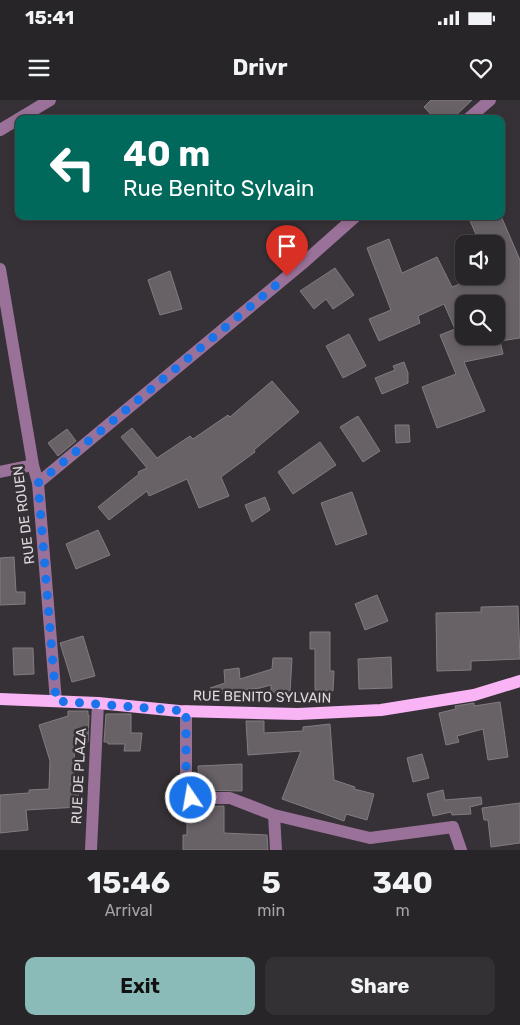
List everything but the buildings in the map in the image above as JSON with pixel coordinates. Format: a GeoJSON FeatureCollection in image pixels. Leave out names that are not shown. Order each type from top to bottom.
{"type":"FeatureCollection","features":[{"type":"Feature","properties":{"kind":"main road","name":"RUE BENITO SYLVAIN"},"geometry":{"type":"LineString","coordinates":[[0,699],[98,703],[186,711],[298,714],[381,710],[474,695],[520,681]]}},
{"type":"Feature","properties":{"kind":"street"},"geometry":{"type":"LineString","coordinates":[[25,115],[50,100]]}},
{"type":"Feature","properties":{"kind":"street"},"geometry":{"type":"LineString","coordinates":[[473,115],[490,100]]}},
{"type":"Feature","properties":{"kind":"street"},"geometry":{"type":"LineString","coordinates":[[0,130],[15,121]]}},
{"type":"Feature","properties":{"kind":"street"},"geometry":{"type":"LineString","coordinates":[[38,483],[302,264],[352,220]]}},
{"type":"Feature","properties":{"kind":"street","name":"RUE DE ROUEN"},"geometry":{"type":"LineString","coordinates":[[0,268],[33,465],[38,483],[56,701]]}},
{"type":"Feature","properties":{"kind":"street"},"geometry":{"type":"LineString","coordinates":[[0,472],[33,465]]}},
{"type":"Feature","properties":{"kind":"street","name":"RUE DE PLAZA"},"geometry":{"type":"LineString","coordinates":[[91,850],[98,703]]}},
{"type":"Feature","properties":{"kind":"street"},"geometry":{"type":"LineString","coordinates":[[186,711],[186,776],[191,798],[230,798],[274,815],[370,838],[453,827],[461,850]]}},
{"type":"Feature","properties":{"kind":"street"},"geometry":{"type":"LineString","coordinates":[[274,815],[276,850]]}},
{"type":"Feature","properties":{"kind":"route"},"geometry":{"type":"LineString","coordinates":[[191,798],[186,776],[186,711],[56,701],[38,483],[287,276]]}}]}
